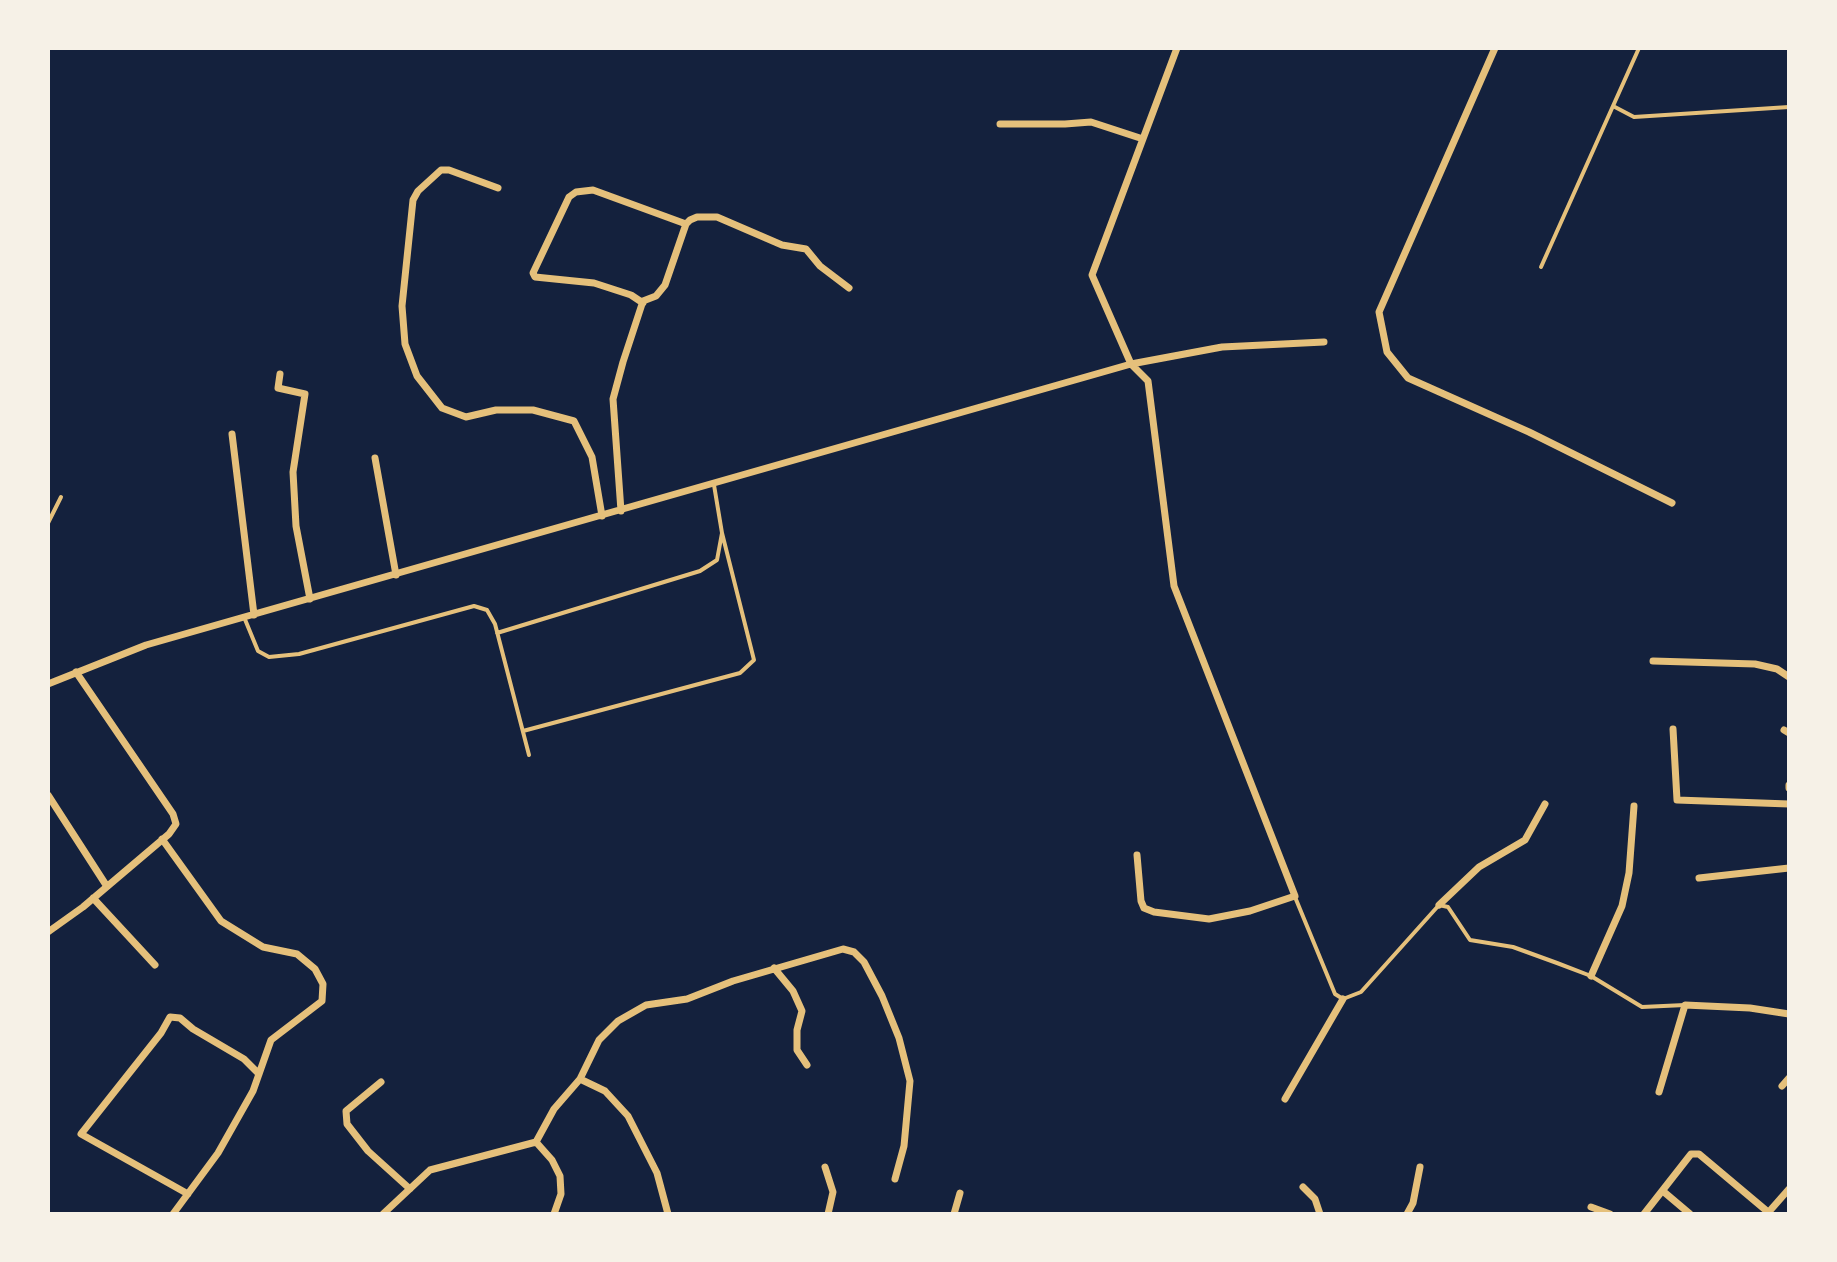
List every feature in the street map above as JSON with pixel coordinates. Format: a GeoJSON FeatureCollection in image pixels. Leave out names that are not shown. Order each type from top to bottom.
{"type":"FeatureCollection","features":[{"type":"Feature","properties":{"kind":"street"},"geometry":{"type":"LineString","coordinates":[[1137,855],[1141,901],[1144,908],[1154,912],[1209,919],[1250,911],[1295,896],[1174,586],[1148,381],[1131,364],[1092,275],[1177,48]]}},
{"type":"Feature","properties":{"kind":"street"},"geometry":{"type":"LineString","coordinates":[[1495,48],[1379,312],[1387,352],[1408,378],[1529,432],[1672,503]]}},
{"type":"Feature","properties":{"kind":"street"},"geometry":{"type":"LineString","coordinates":[[1000,124],[1091,122],[1143,139]]}},
{"type":"Feature","properties":{"kind":"street"},"geometry":{"type":"LineString","coordinates":[[498,188],[441,170],[418,191],[413,200],[402,306],[405,344],[417,376],[442,408],[466,417],[496,410],[533,410],[574,421],[592,457],[602,516]]}},
{"type":"Feature","properties":{"kind":"street"},"geometry":{"type":"LineString","coordinates":[[643,303],[631,295],[594,283],[535,277],[533,273],[569,197],[576,192],[593,190],[686,224]]}},
{"type":"Feature","properties":{"kind":"street"},"geometry":{"type":"LineString","coordinates":[[621,511],[613,399],[643,303],[656,296],[665,285],[686,224],[697,217],[717,217],[782,245],[806,249],[820,266],[849,288]]}},
{"type":"Feature","properties":{"kind":"street"},"geometry":{"type":"LineString","coordinates":[[48,684],[146,645],[1131,364],[1222,347],[1324,342]]}},
{"type":"Feature","properties":{"kind":"street"},"geometry":{"type":"LineString","coordinates":[[280,374],[278,388],[305,394],[293,472],[296,526],[310,599]]}},
{"type":"Feature","properties":{"kind":"street"},"geometry":{"type":"LineString","coordinates":[[232,434],[254,615]]}},
{"type":"Feature","properties":{"kind":"street"},"geometry":{"type":"LineString","coordinates":[[375,458],[396,575]]}},
{"type":"Feature","properties":{"kind":"street"},"geometry":{"type":"LineString","coordinates":[[1653,661],[1755,664],[1777,669],[1789,677]]}},
{"type":"Feature","properties":{"kind":"street"},"geometry":{"type":"LineString","coordinates":[[48,932],[93,898],[176,824],[173,814],[76,672]]}},
{"type":"Feature","properties":{"kind":"street"},"geometry":{"type":"LineString","coordinates":[[1673,729],[1677,800],[1789,804]]}},
{"type":"Feature","properties":{"kind":"street"},"geometry":{"type":"LineString","coordinates":[[48,795],[106,885]]}},
{"type":"Feature","properties":{"kind":"street"},"geometry":{"type":"LineString","coordinates":[[1439,905],[1479,867],[1525,840],[1545,804]]}},
{"type":"Feature","properties":{"kind":"street"},"geometry":{"type":"LineString","coordinates":[[1591,976],[1622,906],[1629,873],[1634,806]]}},
{"type":"Feature","properties":{"kind":"street"},"geometry":{"type":"LineString","coordinates":[[162,839],[221,921],[263,947],[297,954],[315,969],[323,984],[322,1001],[271,1040],[253,1091],[218,1153],[173,1214]]}},
{"type":"Feature","properties":{"kind":"street"},"geometry":{"type":"LineString","coordinates":[[1699,878],[1789,868]]}},
{"type":"Feature","properties":{"kind":"street"},"geometry":{"type":"LineString","coordinates":[[93,898],[155,965]]}},
{"type":"Feature","properties":{"kind":"street"},"geometry":{"type":"LineString","coordinates":[[383,1214],[430,1170],[536,1142],[554,1109],[580,1079],[599,1040],[618,1021],[646,1005],[687,999],[708,989],[843,949],[854,952],[864,962],[899,1038],[910,1081],[904,1146],[895,1179]]}},
{"type":"Feature","properties":{"kind":"street"},"geometry":{"type":"LineString","coordinates":[[774,968],[793,991],[802,1011],[797,1030],[797,1050],[807,1065]]}},
{"type":"Feature","properties":{"kind":"street"},"geometry":{"type":"LineString","coordinates":[[1285,1099],[1343,999]]}},
{"type":"Feature","properties":{"kind":"street"},"geometry":{"type":"LineString","coordinates":[[1659,1092],[1685,1005],[1750,1008],[1789,1014]]}},
{"type":"Feature","properties":{"kind":"street"},"geometry":{"type":"LineString","coordinates":[[188,1194],[81,1134],[161,1033],[170,1017],[180,1018],[244,1059],[259,1074]]}},
{"type":"Feature","properties":{"kind":"street"},"geometry":{"type":"LineString","coordinates":[[1782,1086],[1789,1078]]}},
{"type":"Feature","properties":{"kind":"street"},"geometry":{"type":"LineString","coordinates":[[580,1079],[605,1091],[628,1116],[657,1173],[668,1214]]}},
{"type":"Feature","properties":{"kind":"street"},"geometry":{"type":"LineString","coordinates":[[381,1082],[346,1111],[347,1124],[368,1151],[410,1189]]}},
{"type":"Feature","properties":{"kind":"street"},"geometry":{"type":"LineString","coordinates":[[536,1142],[552,1160],[560,1176],[561,1194],[554,1214]]}},
{"type":"Feature","properties":{"kind":"street"},"geometry":{"type":"LineString","coordinates":[[1644,1214],[1691,1154],[1705,1156],[1768,1213],[1789,1189]]}},
{"type":"Feature","properties":{"kind":"street"},"geometry":{"type":"LineString","coordinates":[[825,1167],[833,1192],[828,1214]]}},
{"type":"Feature","properties":{"kind":"street"},"geometry":{"type":"LineString","coordinates":[[1407,1214],[1413,1203],[1420,1167]]}},
{"type":"Feature","properties":{"kind":"street"},"geometry":{"type":"LineString","coordinates":[[1303,1187],[1315,1199],[1320,1214]]}},
{"type":"Feature","properties":{"kind":"street"},"geometry":{"type":"LineString","coordinates":[[1664,1192],[1690,1214]]}},
{"type":"Feature","properties":{"kind":"street"},"geometry":{"type":"LineString","coordinates":[[954,1214],[960,1193]]}},
{"type":"Feature","properties":{"kind":"street"},"geometry":{"type":"LineString","coordinates":[[1591,1207],[1610,1214]]}},
{"type":"Feature","properties":{"kind":"lane"},"geometry":{"type":"LineString","coordinates":[[1541,267],[1639,48]]}},
{"type":"Feature","properties":{"kind":"lane"},"geometry":{"type":"LineString","coordinates":[[1613,106],[1634,117],[1789,107]]}},
{"type":"Feature","properties":{"kind":"lane"},"geometry":{"type":"LineString","coordinates":[[523,731],[740,673],[754,660],[722,533],[714,485]]}},
{"type":"Feature","properties":{"kind":"lane"},"geometry":{"type":"LineString","coordinates":[[48,523],[61,497]]}},
{"type":"Feature","properties":{"kind":"lane"},"geometry":{"type":"LineString","coordinates":[[497,633],[700,571],[717,560],[722,533]]}},
{"type":"Feature","properties":{"kind":"lane"},"geometry":{"type":"LineString","coordinates":[[244,617],[258,651],[269,657],[299,654],[474,606],[487,610],[497,633],[529,755]]}},
{"type":"Feature","properties":{"kind":"lane"},"geometry":{"type":"LineString","coordinates":[[1295,896],[1335,994],[1343,999],[1361,992],[1439,905],[1448,907],[1470,940],[1513,947],[1591,976],[1642,1007],[1685,1005]]}}]}
